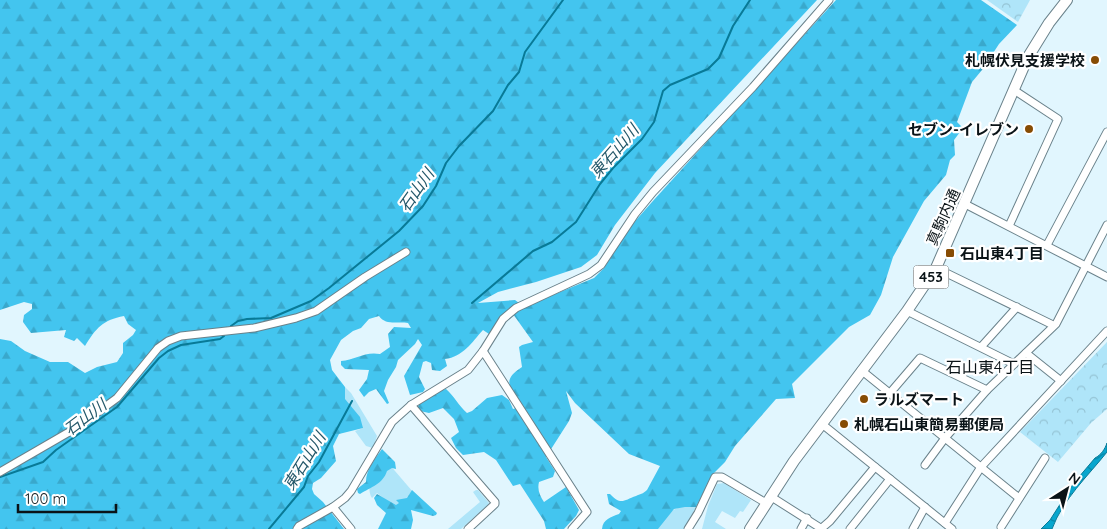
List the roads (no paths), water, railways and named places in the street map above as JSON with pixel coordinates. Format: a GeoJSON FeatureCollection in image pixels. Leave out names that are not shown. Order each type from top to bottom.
{"type":"FeatureCollection","features":[{"type":"Feature","properties":{"kind":"highway","name":"真駒内通"},"geometry":{"type":"LineString","coordinates":[[750,529],[768,500],[822,424],[907,311],[936,268],[1037,42],[1067,0]]}},
{"type":"Feature","properties":{"kind":"street"},"geometry":{"type":"LineString","coordinates":[[297,529],[345,498],[392,422],[411,405],[468,370],[483,351],[503,318],[516,308],[590,274],[601,265],[634,214],[752,87],[829,0]]}},
{"type":"Feature","properties":{"kind":"street"},"geometry":{"type":"LineString","coordinates":[[1009,226],[1058,119],[1014,90]]}},
{"type":"Feature","properties":{"kind":"street"},"geometry":{"type":"LineString","coordinates":[[1047,245],[1107,132]]}},
{"type":"Feature","properties":{"kind":"street"},"geometry":{"type":"LineString","coordinates":[[965,204],[1107,276]]}},
{"type":"Feature","properties":{"kind":"street"},"geometry":{"type":"LineString","coordinates":[[925,466],[945,438],[987,390],[1056,324],[1106,229]]}},
{"type":"Feature","properties":{"kind":"street"},"geometry":{"type":"LineString","coordinates":[[0,472],[70,432],[117,398],[158,348],[168,341],[181,336],[254,328],[316,311],[364,277],[406,252]]}},
{"type":"Feature","properties":{"kind":"street"},"geometry":{"type":"LineString","coordinates":[[936,268],[1053,325]]}},
{"type":"Feature","properties":{"kind":"street"},"geometry":{"type":"LineString","coordinates":[[981,347],[1017,306]]}},
{"type":"Feature","properties":{"kind":"street"},"geometry":{"type":"LineString","coordinates":[[907,311],[1014,364]]}},
{"type":"Feature","properties":{"kind":"street"},"geometry":{"type":"LineString","coordinates":[[945,523],[981,467],[1107,331]]}},
{"type":"Feature","properties":{"kind":"street"},"geometry":{"type":"LineString","coordinates":[[483,351],[587,512],[572,529]]}},
{"type":"Feature","properties":{"kind":"street"},"geometry":{"type":"LineString","coordinates":[[1026,353],[1061,381]]}},
{"type":"Feature","properties":{"kind":"street"},"geometry":{"type":"LineString","coordinates":[[890,393],[920,358],[987,390]]}},
{"type":"Feature","properties":{"kind":"street"},"geometry":{"type":"LineString","coordinates":[[861,370],[1019,498]]}},
{"type":"Feature","properties":{"kind":"street"},"geometry":{"type":"LineString","coordinates":[[411,405],[495,502],[468,529]]}},
{"type":"Feature","properties":{"kind":"street"},"geometry":{"type":"LineString","coordinates":[[822,424],[952,529]]}},
{"type":"Feature","properties":{"kind":"street"},"geometry":{"type":"LineString","coordinates":[[1001,527],[1045,458]]}},
{"type":"Feature","properties":{"kind":"street"},"geometry":{"type":"LineString","coordinates":[[688,529],[698,513],[715,477],[722,477],[807,518],[822,528],[830,521],[875,466]]}},
{"type":"Feature","properties":{"kind":"street"},"geometry":{"type":"LineString","coordinates":[[850,529],[890,479]]}},
{"type":"Feature","properties":{"kind":"street"},"geometry":{"type":"LineString","coordinates":[[333,507],[352,529]]}},
{"type":"Feature","properties":{"kind":"street"},"geometry":{"type":"LineString","coordinates":[[913,529],[926,508]]}},
{"type":"Feature","properties":{"kind":"street"},"geometry":{"type":"LineString","coordinates":[[801,529],[807,518]]}},
{"type":"Feature","properties":{"kind":"water"},"geometry":{"type":"Polygon","coordinates":[[[1107,443],[1107,452],[1076,488],[1052,529],[1041,529],[1050,520],[1073,484],[1102,452],[1107,443]]]}},
{"type":"Feature","properties":{"kind":"waterway","name":"石山川"},"geometry":{"type":"LineString","coordinates":[[231,326],[238,321],[247,319],[271,318],[311,301],[399,231],[423,206],[436,186],[446,163],[459,146],[493,111],[508,85],[519,72],[525,52],[563,0]]}},
{"type":"Feature","properties":{"kind":"waterway","name":"東石山川"},"geometry":{"type":"LineString","coordinates":[[472,303],[533,251],[552,242],[576,222],[600,184],[642,139],[654,122],[663,91],[670,85],[708,69],[719,58],[733,26],[750,0]]}},
{"type":"Feature","properties":{"kind":"waterway","name":"石山川"},"geometry":{"type":"LineString","coordinates":[[0,477],[43,462],[56,450],[117,407],[159,358],[168,351],[181,345],[220,339],[224,336]]}},
{"type":"Feature","properties":{"kind":"waterway","name":"東石山川"},"geometry":{"type":"LineString","coordinates":[[269,529],[304,487],[308,476],[319,462],[352,401]]}},
{"type":"Feature","properties":{"kind":"place","name":"札幌伏見支援学校"},"geometry":{"type":"Point","coordinates":[1095,60]}},
{"type":"Feature","properties":{"kind":"place","name":"セブン-イレブン"},"geometry":{"type":"Point","coordinates":[1029,129]}},
{"type":"Feature","properties":{"kind":"place","name":"石山東4丁目"},"geometry":{"type":"Point","coordinates":[950,253]}},
{"type":"Feature","properties":{"kind":"place","name":"ラルズマート"},"geometry":{"type":"Point","coordinates":[864,399]}},
{"type":"Feature","properties":{"kind":"place","name":"札幌石山東簡易郵便局"},"geometry":{"type":"Point","coordinates":[844,424]}},
{"type":"Feature","properties":{"kind":"district","name":"石山東4丁目"},"geometry":{"type":"Point","coordinates":[990,367]}}]}
